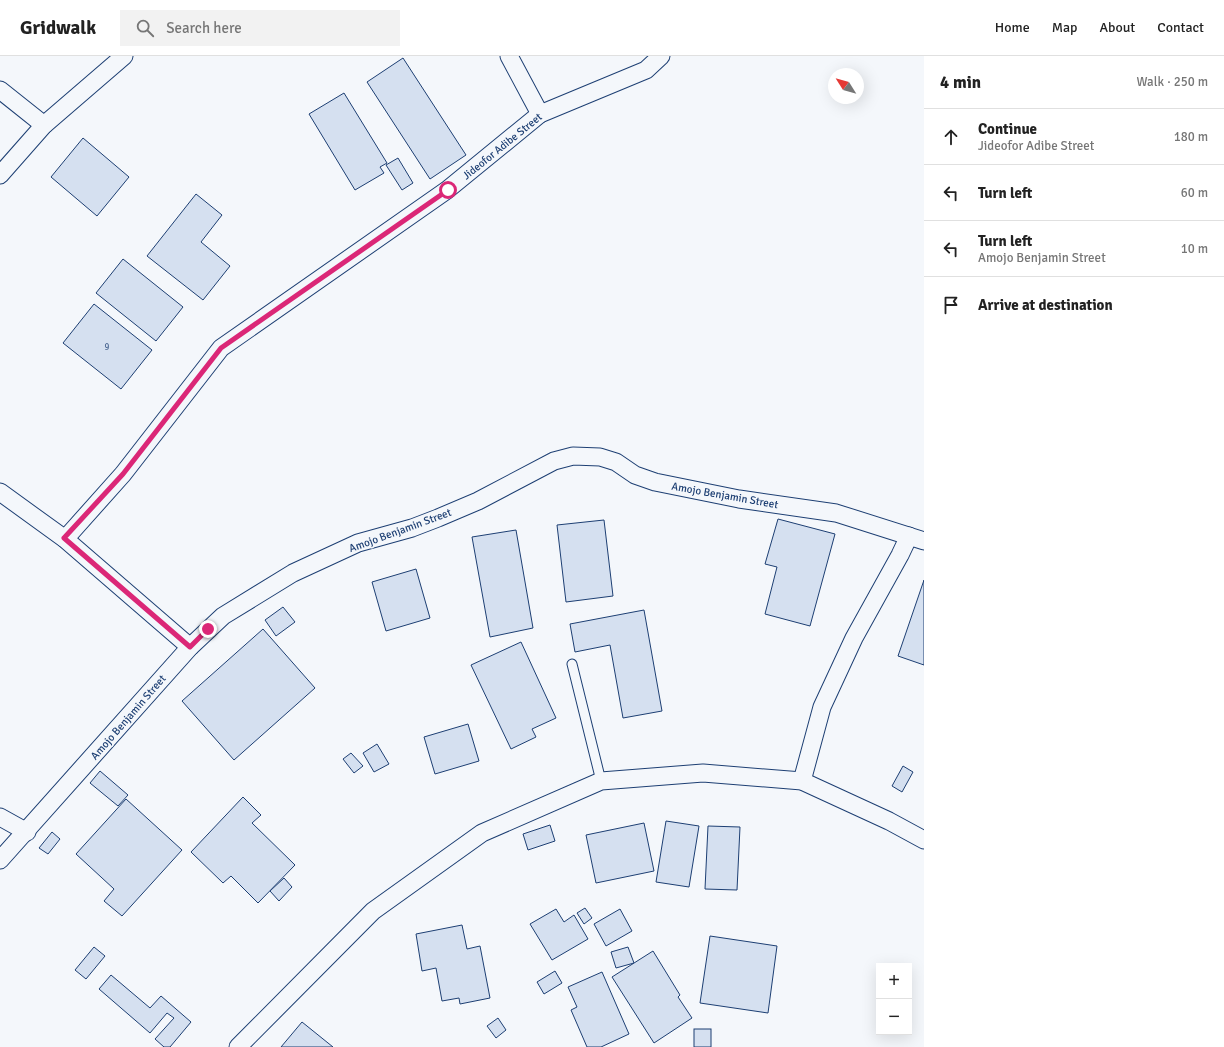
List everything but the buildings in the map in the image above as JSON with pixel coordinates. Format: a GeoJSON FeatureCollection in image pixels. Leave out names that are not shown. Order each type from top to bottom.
{"type":"FeatureCollection","features":[{"type":"Feature","properties":{"kind":"street"},"geometry":{"type":"LineString","coordinates":[[0,175],[44,125],[124,56]]}},
{"type":"Feature","properties":{"kind":"street"},"geometry":{"type":"LineString","coordinates":[[509,56],[540,114]]}},
{"type":"Feature","properties":{"kind":"street","name":"Jideofor Adibe Street"},"geometry":{"type":"LineString","coordinates":[[64,538],[123,474],[221,348],[448,190],[540,114],[646,70],[661,56]]}},
{"type":"Feature","properties":{"kind":"street"},"geometry":{"type":"LineString","coordinates":[[0,90],[44,125]]}},
{"type":"Feature","properties":{"kind":"street","name":"Amojo Benjamin Street"},"geometry":{"type":"LineString","coordinates":[[0,860],[27,832],[190,647],[223,616],[293,573],[358,544],[412,528],[478,501],[554,461],[573,456],[600,457],[616,462],[635,475],[655,482],[739,499],[836,513],[916,538]]}},
{"type":"Feature","properties":{"kind":"street"},"geometry":{"type":"LineString","coordinates":[[0,492],[64,538],[190,647]]}},
{"type":"Feature","properties":{"kind":"street"},"geometry":{"type":"LineString","coordinates":[[802,781],[822,707],[854,638],[900,555],[916,538]]}},
{"type":"Feature","properties":{"kind":"street"},"geometry":{"type":"LineString","coordinates":[[238,1047],[373,912],[482,833],[601,781],[703,773],[802,781],[889,821],[924,840]]}},
{"type":"Feature","properties":{"kind":"street"},"geometry":{"type":"LineString","coordinates":[[0,817],[27,832]]}},
{"type":"Feature","properties":{"kind":"lane"},"geometry":{"type":"LineString","coordinates":[[572,664],[601,781]]}},
{"type":"Feature","properties":{"kind":"route"},"geometry":{"type":"LineString","coordinates":[[208,629],[190,647],[64,538],[123,474],[221,348],[448,190]]}}]}
